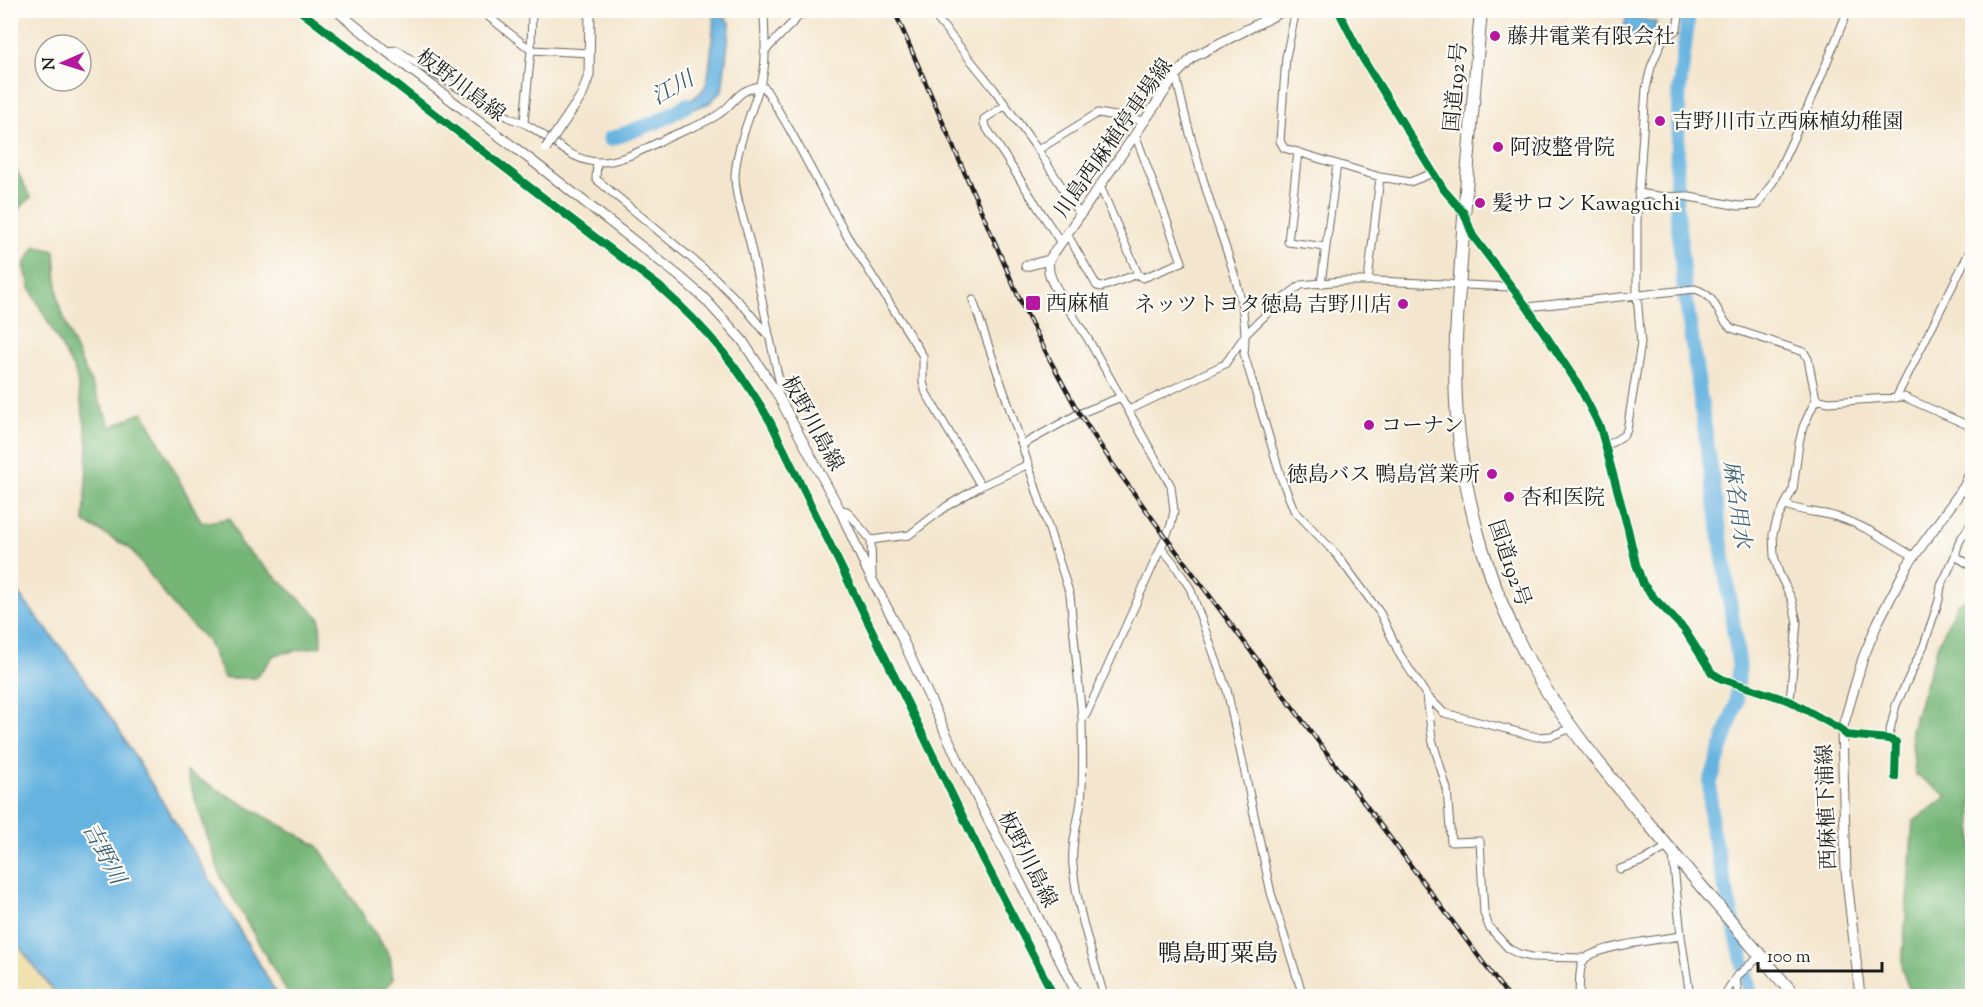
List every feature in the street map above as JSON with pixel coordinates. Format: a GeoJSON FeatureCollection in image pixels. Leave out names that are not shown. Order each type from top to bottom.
{"type":"FeatureCollection","features":[{"type":"Feature","properties":{"kind":"highway","name":"国道192号"},"geometry":{"type":"LineString","coordinates":[[1481,10],[1455,355],[1455,388],[1462,459],[1469,500],[1480,540],[1508,617],[1529,661],[1572,728],[1670,850],[1746,939],[1756,960],[1795,996]]}},
{"type":"Feature","properties":{"kind":"main road","name":"板野川島線"},"geometry":{"type":"LineString","coordinates":[[336,10],[386,51],[680,276],[704,298],[742,340],[776,392],[840,510],[965,774],[1078,996]]}},
{"type":"Feature","properties":{"kind":"main road"},"geometry":{"type":"LineString","coordinates":[[535,163],[572,112],[586,86],[589,75],[590,10]]}},
{"type":"Feature","properties":{"kind":"main road","name":"川島西麻植停車場線"},"geometry":{"type":"LineString","coordinates":[[1049,260],[1176,75],[1193,57],[1286,10]]}},
{"type":"Feature","properties":{"kind":"main road"},"geometry":{"type":"LineString","coordinates":[[1026,266],[1049,260],[1048,268],[1063,300]]}},
{"type":"Feature","properties":{"kind":"main road","name":"西麻植下浦線"},"geometry":{"type":"LineString","coordinates":[[1860,996],[1846,871],[1842,730],[1863,658],[1878,622],[1906,566],[1964,487],[1972,469]]}},
{"type":"Feature","properties":{"kind":"street"},"geometry":{"type":"LineString","coordinates":[[480,10],[531,50],[590,53]]}},
{"type":"Feature","properties":{"kind":"street"},"geometry":{"type":"LineString","coordinates":[[524,122],[531,50],[532,10]]}},
{"type":"Feature","properties":{"kind":"street"},"geometry":{"type":"LineString","coordinates":[[764,10],[762,81],[738,158],[735,176],[781,388],[776,392]]}},
{"type":"Feature","properties":{"kind":"street"},"geometry":{"type":"LineString","coordinates":[[764,52],[798,17],[811,10]]}},
{"type":"Feature","properties":{"kind":"street"},"geometry":{"type":"LineString","coordinates":[[930,10],[1006,105],[1080,215]]}},
{"type":"Feature","properties":{"kind":"street"},"geometry":{"type":"LineString","coordinates":[[1296,10],[1286,57],[1280,141],[1284,148],[1380,177],[1410,182],[1433,173]]}},
{"type":"Feature","properties":{"kind":"street"},"geometry":{"type":"LineString","coordinates":[[1338,10],[1363,59],[1433,173],[1464,213],[1473,236],[1527,307],[1578,384],[1600,427],[1643,584],[1684,629],[1712,673],[1722,679],[1790,701],[1842,730],[1846,735],[1888,739],[1896,742],[1895,777]]}},
{"type":"Feature","properties":{"kind":"street"},"geometry":{"type":"LineString","coordinates":[[1605,447],[1624,435],[1627,430],[1641,343],[1637,295],[1638,193],[1646,89],[1651,67],[1662,41],[1677,29],[1680,10]]}},
{"type":"Feature","properties":{"kind":"street"},"geometry":{"type":"LineString","coordinates":[[1638,193],[1665,197],[1684,196],[1739,206],[1758,205],[1779,170],[1814,94],[1848,10]]}},
{"type":"Feature","properties":{"kind":"street"},"geometry":{"type":"LineString","coordinates":[[300,11],[660,287],[713,339],[755,396],[771,423],[983,858],[1054,996]]}},
{"type":"Feature","properties":{"kind":"street"},"geometry":{"type":"LineString","coordinates":[[386,51],[397,50],[512,119],[524,122],[574,156],[597,162],[621,159],[717,116],[747,88],[760,86],[765,88],[847,236],[923,356],[923,382],[927,393],[981,486]]}},
{"type":"Feature","properties":{"kind":"street"},"geometry":{"type":"LineString","coordinates":[[1176,75],[1192,145],[1242,304],[1246,334],[1244,354],[1282,480],[1294,510],[1337,555],[1380,613],[1400,655],[1427,696],[1444,713],[1537,737],[1551,736],[1572,728]]}},
{"type":"Feature","properties":{"kind":"street"},"geometry":{"type":"LineString","coordinates":[[1006,105],[984,119],[984,124],[1061,243]]}},
{"type":"Feature","properties":{"kind":"street"},"geometry":{"type":"LineString","coordinates":[[1038,150],[1098,113],[1145,121]]}},
{"type":"Feature","properties":{"kind":"street"},"geometry":{"type":"LineString","coordinates":[[1100,186],[1138,274],[1143,278],[1182,262],[1135,134]]}},
{"type":"Feature","properties":{"kind":"street"},"geometry":{"type":"LineString","coordinates":[[1298,152],[1288,242],[1326,246]]}},
{"type":"Feature","properties":{"kind":"street"},"geometry":{"type":"LineString","coordinates":[[597,162],[596,180],[714,278],[746,309],[768,335]]}},
{"type":"Feature","properties":{"kind":"street"},"geometry":{"type":"LineString","coordinates":[[1321,284],[1337,164]]}},
{"type":"Feature","properties":{"kind":"street"},"geometry":{"type":"LineString","coordinates":[[1368,281],[1380,177]]}},
{"type":"Feature","properties":{"kind":"street"},"geometry":{"type":"LineString","coordinates":[[1067,234],[1097,286],[1102,287],[1138,274]]}},
{"type":"Feature","properties":{"kind":"street"},"geometry":{"type":"LineString","coordinates":[[1896,398],[1972,247]]}},
{"type":"Feature","properties":{"kind":"street"},"geometry":{"type":"LineString","coordinates":[[1129,410],[1225,364],[1246,334],[1281,300],[1301,285],[1368,281],[1511,287]]}},
{"type":"Feature","properties":{"kind":"street"},"geometry":{"type":"LineString","coordinates":[[1527,307],[1695,289],[1711,298],[1726,323],[1731,327],[1804,352],[1808,359],[1816,399],[1803,427],[1795,482],[1773,534],[1774,556],[1779,573],[1792,600],[1797,622],[1790,701]]}},
{"type":"Feature","properties":{"kind":"street"},"geometry":{"type":"LineString","coordinates":[[973,300],[1023,445],[1070,595],[1082,718],[1081,801],[1073,841],[1073,865],[1082,920],[1104,996]]}},
{"type":"Feature","properties":{"kind":"street"},"geometry":{"type":"LineString","coordinates":[[1063,300],[1088,339],[1171,486],[1174,502],[1173,519],[1086,715],[1082,718]]}},
{"type":"Feature","properties":{"kind":"street"},"geometry":{"type":"LineString","coordinates":[[1023,445],[1076,414],[1121,397]]}},
{"type":"Feature","properties":{"kind":"street"},"geometry":{"type":"LineString","coordinates":[[1816,399],[1829,402],[1904,397],[1972,427]]}},
{"type":"Feature","properties":{"kind":"street"},"geometry":{"type":"LineString","coordinates":[[871,540],[909,534],[947,506],[981,486],[1029,464]]}},
{"type":"Feature","properties":{"kind":"street"},"geometry":{"type":"LineString","coordinates":[[1964,487],[1972,503]]}},
{"type":"Feature","properties":{"kind":"street"},"geometry":{"type":"LineString","coordinates":[[1786,505],[1797,510],[1835,516],[1858,525],[1914,556]]}},
{"type":"Feature","properties":{"kind":"street"},"geometry":{"type":"LineString","coordinates":[[840,510],[847,511],[871,540],[872,580]]}},
{"type":"Feature","properties":{"kind":"street"},"geometry":{"type":"LineString","coordinates":[[1888,739],[1896,705],[1924,645],[1939,600],[1941,586],[1959,542],[1972,522]]}},
{"type":"Feature","properties":{"kind":"street"},"geometry":{"type":"LineString","coordinates":[[1161,547],[1190,588],[1227,690],[1271,893],[1303,996]]}},
{"type":"Feature","properties":{"kind":"street"},"geometry":{"type":"LineString","coordinates":[[1955,556],[1972,566]]}},
{"type":"Feature","properties":{"kind":"street"},"geometry":{"type":"LineString","coordinates":[[1427,696],[1432,739],[1447,789],[1451,842],[1480,841],[1484,913],[1490,927],[1509,949],[1532,957],[1585,958],[1594,953],[1629,944],[1681,936]]}},
{"type":"Feature","properties":{"kind":"street"},"geometry":{"type":"LineString","coordinates":[[1620,869],[1670,850],[1690,996]]}},
{"type":"Feature","properties":{"kind":"street"},"geometry":{"type":"LineString","coordinates":[[1579,996],[1582,965],[1585,958]]}},
{"type":"Feature","properties":{"kind":"street"},"geometry":{"type":"LineString","coordinates":[[1724,996],[1737,975],[1756,960]]}},
{"type":"Feature","properties":{"kind":"street"},"geometry":{"type":"LineString","coordinates":[[1737,975],[1738,996]]}},
{"type":"Feature","properties":{"kind":"green space"},"geometry":{"type":"Polygon","coordinates":[[[10,158],[31,197],[11,217],[10,217],[10,158]]]}},
{"type":"Feature","properties":{"kind":"green space"},"geometry":{"type":"Polygon","coordinates":[[[36,246],[55,251],[58,300],[71,339],[111,427],[143,412],[202,523],[230,518],[240,544],[320,618],[321,646],[274,655],[256,678],[224,678],[207,640],[177,611],[131,549],[84,522],[88,443],[76,374],[31,290],[24,265],[36,246]]]}},
{"type":"Feature","properties":{"kind":"green space"},"geometry":{"type":"Polygon","coordinates":[[[1972,598],[1972,996],[1911,996],[1902,969],[1913,822],[1947,796],[1915,774],[1911,730],[1937,647],[1957,603],[1972,598]]]}},
{"type":"Feature","properties":{"kind":"green space"},"geometry":{"type":"Polygon","coordinates":[[[186,772],[318,846],[390,956],[393,980],[385,989],[352,996],[289,996],[221,877],[186,772]]]}},
{"type":"Feature","properties":{"kind":"sand"},"geometry":{"type":"Polygon","coordinates":[[[11,936],[57,996],[11,996],[11,936]]]}},
{"type":"Feature","properties":{"kind":"water"},"geometry":{"type":"Polygon","coordinates":[[[713,11],[731,11],[731,15],[726,16],[730,26],[722,91],[709,103],[672,117],[669,111],[695,97],[706,84],[712,47],[713,11]]]}},
{"type":"Feature","properties":{"kind":"water"},"geometry":{"type":"Polygon","coordinates":[[[1626,16],[1656,22],[1653,37],[1624,32],[1626,16]]]}},
{"type":"Feature","properties":{"kind":"water","name":"吉野川"},"geometry":{"type":"Polygon","coordinates":[[[10,583],[70,659],[117,727],[278,996],[57,996],[11,936],[10,583]]]}},
{"type":"Feature","properties":{"kind":"waterway","name":"麻名用水"},"geometry":{"type":"LineString","coordinates":[[1689,10],[1679,92],[1676,198],[1684,286],[1739,665],[1736,704],[1710,783],[1711,827],[1751,996]]}},
{"type":"Feature","properties":{"kind":"waterway","name":"江川"},"geometry":{"type":"LineString","coordinates":[[610,139],[659,121],[687,105]]}},
{"type":"Feature","properties":{"kind":"railway"},"geometry":{"type":"LineString","coordinates":[[894,10],[1023,307],[1079,413],[1165,536],[1508,996]]}},
{"type":"Feature","properties":{"kind":"cycle path"},"geometry":{"type":"LineString","coordinates":[[299,10],[660,287],[693,318],[734,366],[771,423],[983,858],[1054,996]]}},
{"type":"Feature","properties":{"kind":"cycle path"},"geometry":{"type":"LineString","coordinates":[[1338,10],[1363,59],[1444,190],[1464,213],[1473,236],[1527,307],[1578,384],[1600,427],[1643,584],[1684,629],[1712,673],[1722,679],[1790,701],[1842,730],[1846,735],[1888,739],[1896,742],[1895,777]]}},
{"type":"Feature","properties":{"kind":"place","name":"藤井電業有限会社"},"geometry":{"type":"Point","coordinates":[1495,36]}},
{"type":"Feature","properties":{"kind":"place","name":"吉野川市立西麻植幼稚園"},"geometry":{"type":"Point","coordinates":[1660,121]}},
{"type":"Feature","properties":{"kind":"place","name":"阿波整骨院"},"geometry":{"type":"Point","coordinates":[1498,147]}},
{"type":"Feature","properties":{"kind":"place","name":"髪サロン Kawaguchi"},"geometry":{"type":"Point","coordinates":[1480,203]}},
{"type":"Feature","properties":{"kind":"place","name":"西麻植"},"geometry":{"type":"Point","coordinates":[1033,303]}},
{"type":"Feature","properties":{"kind":"place","name":"ネッツトヨタ徳島 吉野川店"},"geometry":{"type":"Point","coordinates":[1403,304]}},
{"type":"Feature","properties":{"kind":"place","name":"コーナン"},"geometry":{"type":"Point","coordinates":[1369,425]}},
{"type":"Feature","properties":{"kind":"place","name":"徳島バス 鴨島営業所"},"geometry":{"type":"Point","coordinates":[1492,474]}},
{"type":"Feature","properties":{"kind":"place","name":"杏和医院"},"geometry":{"type":"Point","coordinates":[1509,497]}},
{"type":"Feature","properties":{"kind":"district","name":"鴨島町粟島"},"geometry":{"type":"Point","coordinates":[1218,953]}}]}
